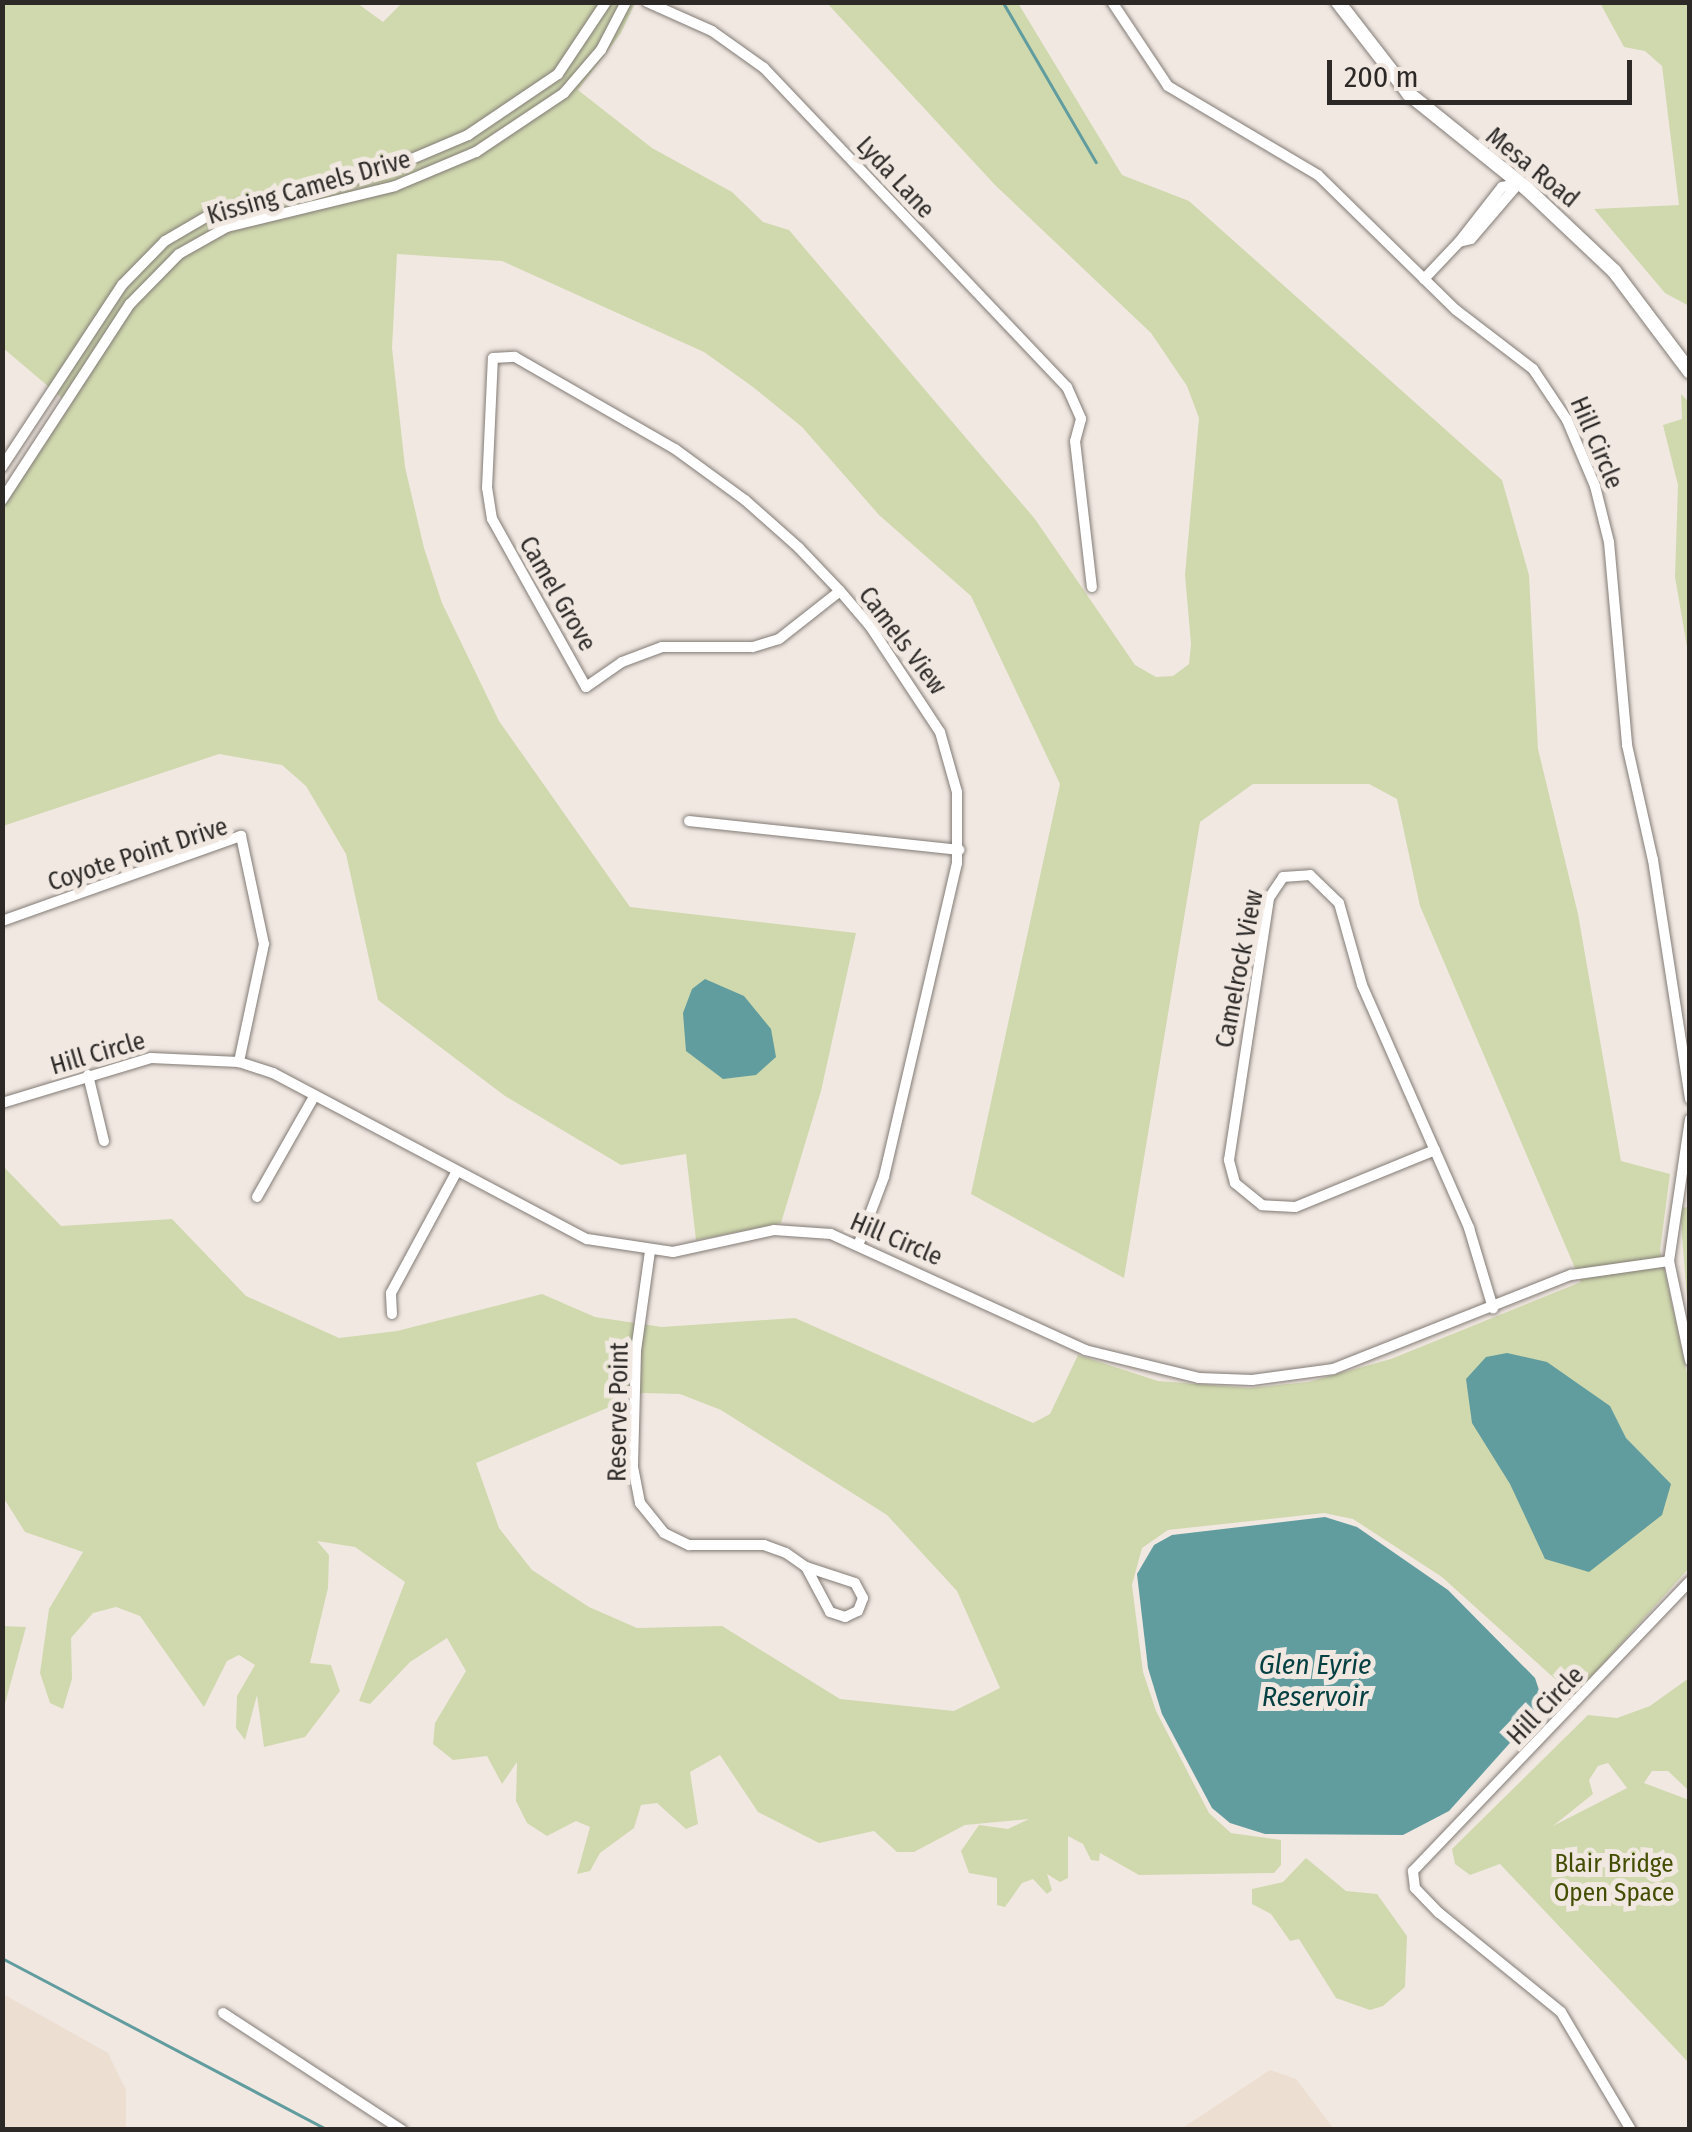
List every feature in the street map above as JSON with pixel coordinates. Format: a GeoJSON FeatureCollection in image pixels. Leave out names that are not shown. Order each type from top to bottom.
{"type":"FeatureCollection","features":[{"type":"Feature","properties":{"kind":"main road","name":"Mesa Road"},"geometry":{"type":"LineString","coordinates":[[1339,3],[1408,94],[1519,183],[1614,272],[1690,372]]}},
{"type":"Feature","properties":{"kind":"street","name":"Kissing Camels Drive"},"geometry":{"type":"LineString","coordinates":[[2,467],[122,285],[165,241],[213,213],[381,172],[468,135],[558,74],[606,2]]}},
{"type":"Feature","properties":{"kind":"street","name":"Kissing Camels Drive"},"geometry":{"type":"LineString","coordinates":[[2,500],[130,304],[180,254],[227,228],[395,186],[476,152],[564,92],[601,50],[626,2]]}},
{"type":"Feature","properties":{"kind":"street","name":"Lyda Lane"},"geometry":{"type":"LineString","coordinates":[[647,2],[712,30],[764,68],[1067,387],[1081,419],[1075,441],[1092,587]]}},
{"type":"Feature","properties":{"kind":"street","name":"Hill Circle"},"geometry":{"type":"LineString","coordinates":[[1112,2],[1168,86],[1302,162],[1424,279],[1533,369],[1558,403],[1595,486],[1612,564],[1627,744],[1653,860],[1690,1099]]}},
{"type":"Feature","properties":{"kind":"street"},"geometry":{"type":"LineString","coordinates":[[1459,242],[1491,219],[1519,183]]}},
{"type":"Feature","properties":{"kind":"street"},"geometry":{"type":"LineString","coordinates":[[1424,279],[1502,187],[1519,183]]}},
{"type":"Feature","properties":{"kind":"street"},"geometry":{"type":"LineString","coordinates":[[1481,210],[1491,219]]}},
{"type":"Feature","properties":{"kind":"street","name":"Camels View"},"geometry":{"type":"LineString","coordinates":[[493,358],[515,357],[675,449],[745,500],[840,591],[890,651],[940,732],[957,792],[958,850],[884,1177],[860,1243]]}},
{"type":"Feature","properties":{"kind":"street","name":"Camel Grove"},"geometry":{"type":"LineString","coordinates":[[493,358],[487,488],[492,519],[586,687],[622,662],[662,647],[752,647],[780,639],[840,591]]}},
{"type":"Feature","properties":{"kind":"street"},"geometry":{"type":"LineString","coordinates":[[690,821],[958,850]]}},
{"type":"Feature","properties":{"kind":"street","name":"Coyote Point Drive"},"geometry":{"type":"LineString","coordinates":[[2,922],[241,836],[264,944],[239,1062]]}},
{"type":"Feature","properties":{"kind":"street","name":"Camelrock View"},"geometry":{"type":"LineString","coordinates":[[1434,1150],[1294,1207],[1253,1201],[1230,1175],[1268,898],[1282,877],[1310,875],[1339,903],[1362,984],[1469,1228],[1493,1308]]}},
{"type":"Feature","properties":{"kind":"street","name":"Hill Circle"},"geometry":{"type":"LineString","coordinates":[[2,1102],[167,1056],[239,1062],[315,1095],[568,1232],[650,1252],[784,1229],[860,1243],[1085,1350],[1200,1378],[1252,1380],[1333,1369],[1588,1270],[1669,1262]]}},
{"type":"Feature","properties":{"kind":"street"},"geometry":{"type":"LineString","coordinates":[[88,1075],[104,1141]]}},
{"type":"Feature","properties":{"kind":"street"},"geometry":{"type":"LineString","coordinates":[[257,1196],[315,1095]]}},
{"type":"Feature","properties":{"kind":"street"},"geometry":{"type":"LineString","coordinates":[[1690,1119],[1669,1262],[1690,1361]]}},
{"type":"Feature","properties":{"kind":"street"},"geometry":{"type":"LineString","coordinates":[[392,1314],[391,1293],[456,1174]]}},
{"type":"Feature","properties":{"kind":"street","name":"Reserve Point"},"geometry":{"type":"LineString","coordinates":[[650,1252],[636,1350],[634,1467],[640,1503],[674,1540],[714,1548],[764,1545],[806,1567],[855,1584],[863,1598],[858,1611],[845,1617],[830,1612],[806,1567]]}},
{"type":"Feature","properties":{"kind":"street","name":"Hill Circle"},"geometry":{"type":"LineString","coordinates":[[1632,2130],[1561,2012],[1414,1888],[1413,1871],[1690,1580]]}},
{"type":"Feature","properties":{"kind":"street"},"geometry":{"type":"LineString","coordinates":[[223,2013],[402,2130]]}},
{"type":"Feature","properties":{"kind":"shaded area"},"geometry":{"type":"Polygon","coordinates":[[[3,1994],[108,2053],[126,2090],[126,2129],[3,2129],[3,1994]]]}},
{"type":"Feature","properties":{"kind":"shaded area"},"geometry":{"type":"Polygon","coordinates":[[[1270,2070],[1296,2079],[1334,2129],[1181,2129],[1270,2070]]]}},
{"type":"Feature","properties":{"kind":"green space"},"geometry":{"type":"Polygon","coordinates":[[[3,3],[357,3],[383,22],[402,3],[635,3],[621,33],[578,90],[652,148],[732,192],[763,222],[789,230],[1035,519],[1135,665],[1156,677],[1173,676],[1189,664],[1191,644],[1185,575],[1199,418],[1187,386],[1151,333],[995,185],[827,3],[1018,3],[1122,175],[1189,201],[1502,480],[1529,575],[1538,749],[1578,914],[1621,1161],[1670,1174],[1660,1250],[1689,1382],[1689,1568],[1574,1696],[1442,1577],[1353,1519],[1324,1513],[1168,1530],[1142,1548],[1132,1585],[1143,1672],[1156,1711],[1209,1813],[1231,1833],[1281,1840],[1281,1865],[1274,1873],[1139,1875],[1100,1853],[1099,1861],[1091,1860],[1083,1844],[1068,1836],[1068,1878],[1060,1882],[1047,1874],[1052,1890],[1047,1894],[1033,1879],[1022,1883],[1005,1907],[997,1905],[997,1878],[969,1873],[961,1851],[979,1825],[1008,1829],[1029,1819],[965,1825],[914,1852],[897,1852],[874,1831],[819,1843],[758,1812],[720,1755],[690,1772],[698,1824],[686,1829],[657,1803],[641,1805],[634,1828],[600,1853],[590,1871],[577,1874],[590,1827],[576,1821],[547,1836],[527,1823],[516,1801],[517,1762],[502,1784],[487,1756],[453,1760],[433,1744],[435,1723],[466,1671],[447,1638],[410,1662],[370,1704],[359,1701],[405,1582],[355,1547],[317,1541],[329,1555],[328,1588],[310,1663],[331,1665],[340,1691],[305,1737],[264,1747],[257,1695],[245,1740],[236,1728],[237,1696],[255,1665],[239,1655],[227,1661],[204,1707],[140,1616],[116,1607],[93,1613],[71,1638],[72,1679],[63,1709],[50,1703],[40,1673],[49,1609],[83,1552],[25,1532],[3,1497],[2,1165],[61,1226],[172,1219],[246,1296],[339,1338],[397,1331],[542,1294],[595,1317],[662,1327],[795,1318],[1033,1423],[1050,1414],[1078,1355],[1158,1381],[1249,1388],[1308,1382],[1391,1359],[1581,1282],[1420,906],[1397,799],[1369,784],[1253,784],[1200,822],[1124,1278],[971,1194],[1060,784],[971,596],[879,515],[802,427],[704,352],[502,261],[397,254],[392,348],[405,467],[442,603],[499,721],[630,907],[856,933],[821,1091],[781,1223],[696,1240],[686,1154],[621,1165],[505,1096],[378,1000],[346,854],[306,786],[282,765],[219,754],[3,826],[3,508],[69,404],[3,348],[3,3]],[[643,1393],[476,1463],[499,1528],[532,1570],[589,1607],[637,1628],[722,1626],[840,1699],[954,1711],[1000,1688],[957,1591],[887,1515],[721,1410],[680,1394],[643,1393]]]}},
{"type":"Feature","properties":{"kind":"green space"},"geometry":{"type":"Polygon","coordinates":[[[1600,3],[1689,3],[1689,306],[1665,293],[1594,209],[1679,205],[1662,66],[1645,51],[1624,47],[1600,3]]]}},
{"type":"Feature","properties":{"kind":"green space"},"geometry":{"type":"Polygon","coordinates":[[[1681,394],[1690,403],[1689,659],[1675,577],[1678,485],[1663,425],[1682,419],[1681,394]]]}},
{"type":"Feature","properties":{"kind":"green space"},"geometry":{"type":"Polygon","coordinates":[[[1689,1207],[1689,1326],[1680,1208],[1689,1207]]]}},
{"type":"Feature","properties":{"kind":"green space"},"geometry":{"type":"Polygon","coordinates":[[[2,1626],[26,1627],[3,1711],[2,1626]]]}},
{"type":"Feature","properties":{"kind":"green space","name":"Blair Bridge Open Space"},"geometry":{"type":"Polygon","coordinates":[[[1689,1678],[1689,1791],[1668,1771],[1652,1771],[1644,1783],[1689,1800],[1689,2063],[1500,1864],[1470,1875],[1455,1864],[1452,1849],[1588,1715],[1617,1718],[1650,1706],[1689,1678]],[[1608,1763],[1598,1766],[1589,1780],[1593,1794],[1553,1826],[1627,1788],[1608,1763]]]}},
{"type":"Feature","properties":{"kind":"green space"},"geometry":{"type":"Polygon","coordinates":[[[1306,1858],[1346,1891],[1377,1894],[1407,1936],[1405,1987],[1383,2006],[1370,2010],[1336,1998],[1299,1939],[1290,1941],[1271,1914],[1252,1904],[1252,1889],[1283,1882],[1306,1858]]]}},
{"type":"Feature","properties":{"kind":"water"},"geometry":{"type":"Polygon","coordinates":[[[705,979],[744,996],[771,1029],[776,1057],[756,1075],[723,1079],[686,1051],[683,1013],[692,989],[705,979]]]}},
{"type":"Feature","properties":{"kind":"water"},"geometry":{"type":"Polygon","coordinates":[[[1507,1353],[1547,1362],[1610,1406],[1626,1438],[1671,1484],[1662,1515],[1589,1572],[1545,1559],[1510,1484],[1472,1423],[1466,1379],[1486,1357],[1507,1353]]]}},
{"type":"Feature","properties":{"kind":"water","name":"Glen Eyrie Reservoir"},"geometry":{"type":"Polygon","coordinates":[[[1325,1517],[1357,1527],[1448,1590],[1535,1678],[1539,1690],[1535,1715],[1449,1811],[1403,1835],[1265,1834],[1230,1823],[1212,1808],[1162,1714],[1148,1668],[1137,1574],[1154,1545],[1172,1535],[1325,1517]]]}},
{"type":"Feature","properties":{"kind":"waterway"},"geometry":{"type":"LineString","coordinates":[[1003,2],[1096,162]]}},
{"type":"Feature","properties":{"kind":"waterway"},"geometry":{"type":"LineString","coordinates":[[2,1958],[328,2130]]}}]}
